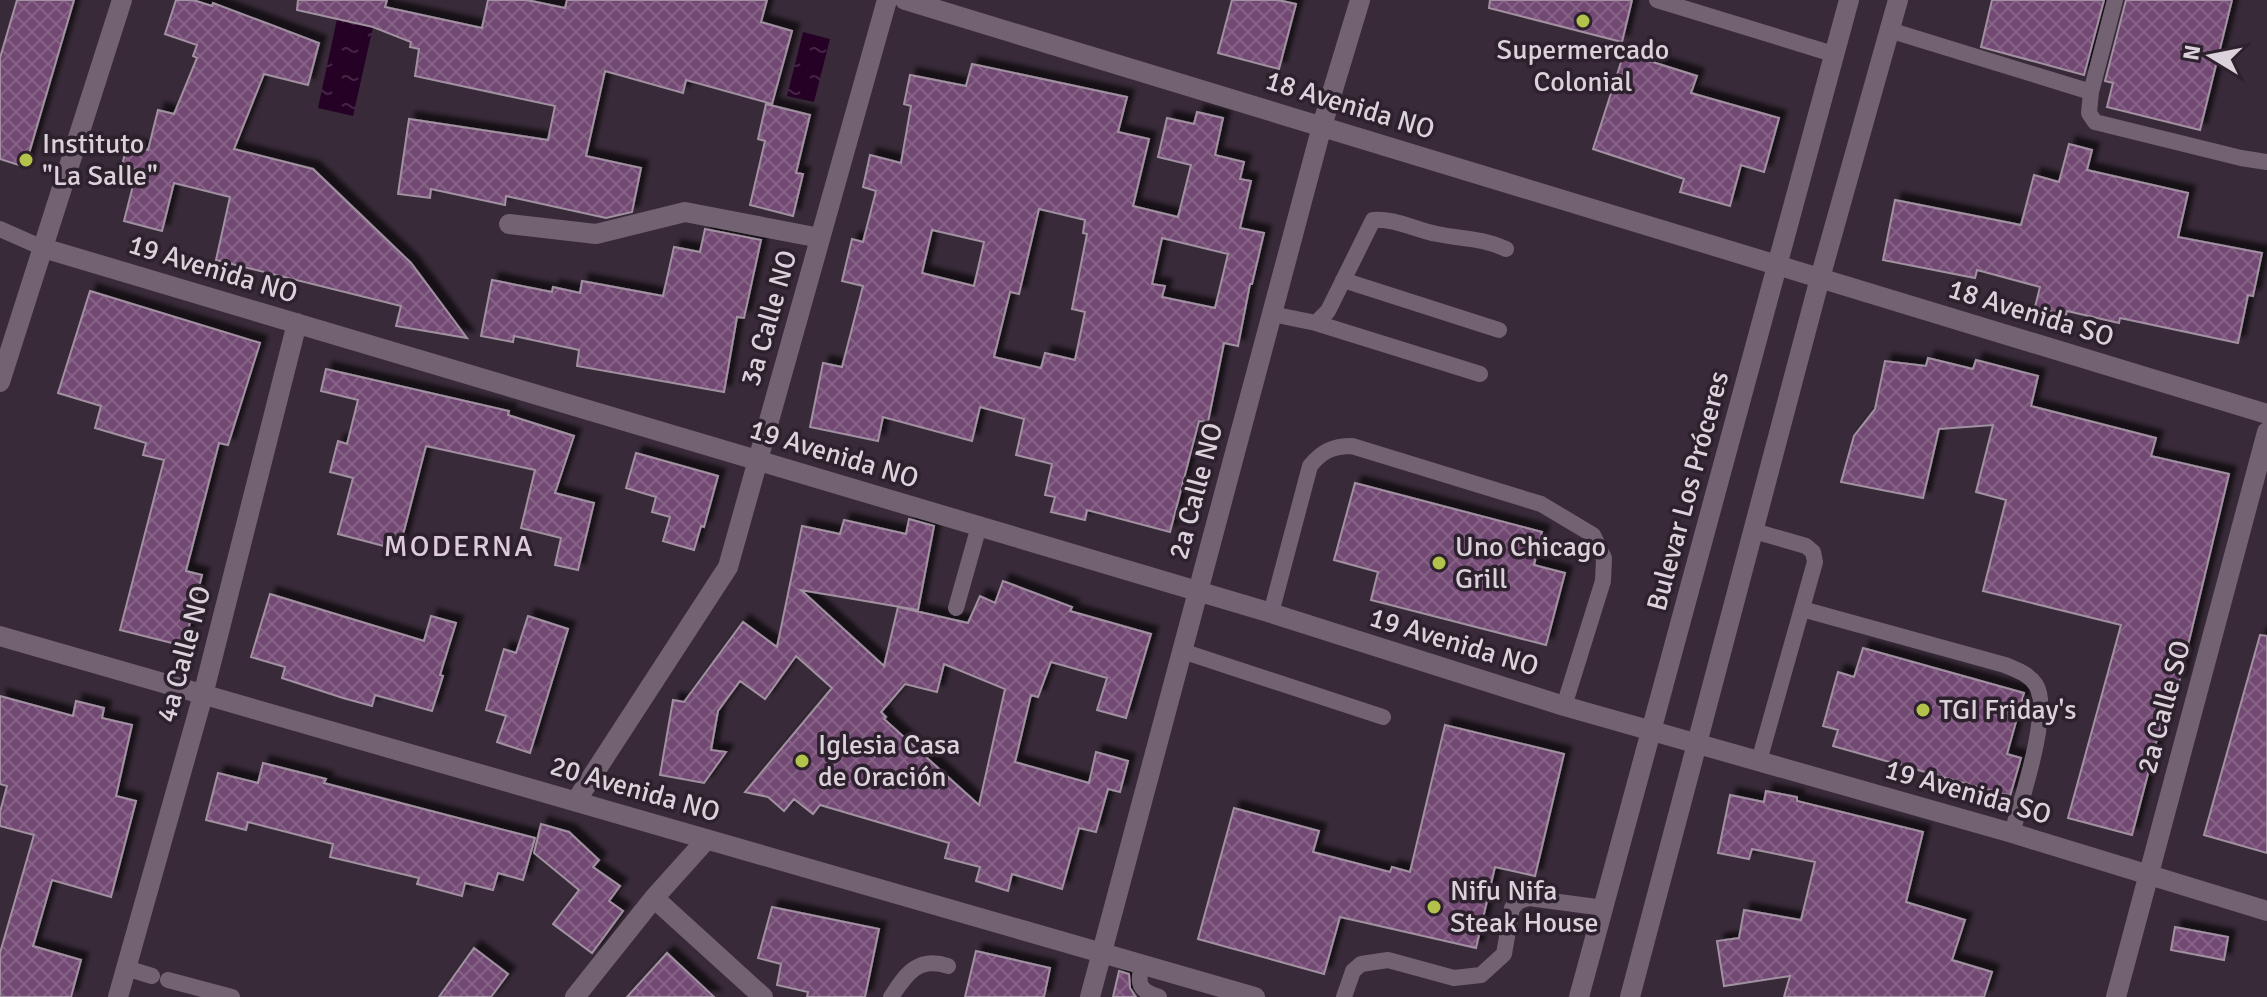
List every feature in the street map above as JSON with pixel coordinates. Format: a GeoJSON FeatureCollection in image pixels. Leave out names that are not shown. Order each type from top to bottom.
{"type":"FeatureCollection","features":[{"type":"Feature","properties":{"kind":"street"},"geometry":{"type":"LineString","coordinates":[[0,382],[122,0]]}},
{"type":"Feature","properties":{"kind":"street","name":"3a Calle NO"},"geometry":{"type":"LineString","coordinates":[[576,801],[728,567],[887,0]]}},
{"type":"Feature","properties":{"kind":"street","name":"18 Avenida NO"},"geometry":{"type":"LineString","coordinates":[[905,0],[1778,266]]}},
{"type":"Feature","properties":{"kind":"street","name":"2a Calle NO"},"geometry":{"type":"LineString","coordinates":[[1090,997],[1322,126],[1360,0]]}},
{"type":"Feature","properties":{"kind":"street"},"geometry":{"type":"LineString","coordinates":[[1630,997],[1820,278],[1898,0]]}},
{"type":"Feature","properties":{"kind":"street","name":"Bulevar Los Próceres"},"geometry":{"type":"LineString","coordinates":[[1579,997],[1778,266],[1845,3]]}},
{"type":"Feature","properties":{"kind":"street"},"geometry":{"type":"LineString","coordinates":[[509,224],[596,234],[685,212],[820,238]]}},
{"type":"Feature","properties":{"kind":"street","name":"19 Avenida NO"},"geometry":{"type":"LineString","coordinates":[[43,248],[1271,613],[1652,731]]}},
{"type":"Feature","properties":{"kind":"street","name":"18 Avenida SO"},"geometry":{"type":"LineString","coordinates":[[1778,266],[2267,414]]}},
{"type":"Feature","properties":{"kind":"street","name":"4a Calle NO"},"geometry":{"type":"LineString","coordinates":[[118,997],[203,695],[297,323]]}},
{"type":"Feature","properties":{"kind":"street","name":"2a Calle SO"},"geometry":{"type":"LineString","coordinates":[[2116,997],[2267,432]]}},
{"type":"Feature","properties":{"kind":"street","name":"20 Avenida NO"},"geometry":{"type":"LineString","coordinates":[[0,636],[1102,952],[1228,993],[1255,997]]}},
{"type":"Feature","properties":{"kind":"street","name":"19 Avenida SO"},"geometry":{"type":"LineString","coordinates":[[1652,731],[2012,833],[2267,911]]}},
{"type":"Feature","properties":{"kind":"street"},"geometry":{"type":"LineString","coordinates":[[575,997],[654,898],[707,839]]}},
{"type":"Feature","properties":{"kind":"street"},"geometry":{"type":"LineString","coordinates":[[654,898],[763,997]]}},
{"type":"Feature","properties":{"kind":"lane"},"geometry":{"type":"LineString","coordinates":[[1657,0],[1833,54]]}},
{"type":"Feature","properties":{"kind":"lane"},"geometry":{"type":"LineString","coordinates":[[2115,0],[2091,92],[2089,113],[2095,122],[2267,162]]}},
{"type":"Feature","properties":{"kind":"lane"},"geometry":{"type":"LineString","coordinates":[[1889,30],[2091,92]]}},
{"type":"Feature","properties":{"kind":"lane"},"geometry":{"type":"LineString","coordinates":[[1316,323],[1328,311],[1373,220],[1435,234],[1487,240],[1506,249]]}},
{"type":"Feature","properties":{"kind":"lane","name":"19 Avenida NO"},"geometry":{"type":"LineString","coordinates":[[0,229],[43,248]]}},
{"type":"Feature","properties":{"kind":"lane"},"geometry":{"type":"LineString","coordinates":[[1343,280],[1499,330]]}},
{"type":"Feature","properties":{"kind":"lane"},"geometry":{"type":"LineString","coordinates":[[1272,314],[1316,323],[1480,374]]}},
{"type":"Feature","properties":{"kind":"lane"},"geometry":{"type":"LineString","coordinates":[[1271,613],[1310,466],[1320,453],[1337,446],[1352,446],[1541,504],[1593,535],[1604,558],[1603,581],[1564,706]]}},
{"type":"Feature","properties":{"kind":"lane"},"geometry":{"type":"LineString","coordinates":[[956,608],[979,526]]}},
{"type":"Feature","properties":{"kind":"lane"},"geometry":{"type":"LineString","coordinates":[[1754,531],[1806,546],[1813,552],[1815,562],[1759,761]]}},
{"type":"Feature","properties":{"kind":"lane"},"geometry":{"type":"LineString","coordinates":[[1802,609],[2005,665],[2029,675],[2039,688],[2041,706],[2037,737],[2012,833]]}},
{"type":"Feature","properties":{"kind":"lane"},"geometry":{"type":"LineString","coordinates":[[1182,651],[1383,717]]}},
{"type":"Feature","properties":{"kind":"lane"},"geometry":{"type":"LineString","coordinates":[[1344,997],[1353,971],[1361,964],[1388,960],[1454,978],[1481,975],[1504,954],[1512,908],[1519,901],[1529,898],[1604,908]]}},
{"type":"Feature","properties":{"kind":"lane"},"geometry":{"type":"LineString","coordinates":[[891,997],[919,965],[932,961],[948,966]]}},
{"type":"Feature","properties":{"kind":"lane"},"geometry":{"type":"LineString","coordinates":[[1143,964],[1138,978],[1140,988],[1159,997]]}},
{"type":"Feature","properties":{"kind":"lane"},"geometry":{"type":"LineString","coordinates":[[126,968],[232,997]]}},
{"type":"Feature","properties":{"kind":"water"},"geometry":{"type":"Polygon","coordinates":[[[337,19],[373,27],[353,116],[318,108],[337,19]]]}},
{"type":"Feature","properties":{"kind":"water"},"geometry":{"type":"Polygon","coordinates":[[[803,32],[830,39],[814,102],[787,96],[803,32]]]}},
{"type":"Feature","properties":{"kind":"building"},"geometry":{"type":"Polygon","coordinates":[[[17,0],[74,0],[25,167],[0,159],[0,58],[17,0]]]}},
{"type":"Feature","properties":{"kind":"building"},"geometry":{"type":"Polygon","coordinates":[[[176,0],[193,0],[212,6],[213,3],[319,43],[308,85],[264,74],[234,149],[313,169],[411,263],[467,338],[396,326],[401,306],[216,260],[230,197],[174,183],[162,231],[124,221],[137,170],[122,166],[127,144],[148,150],[158,110],[174,114],[197,58],[193,56],[197,45],[165,34],[176,0]]]}},
{"type":"Feature","properties":{"kind":"building"},"geometry":{"type":"Polygon","coordinates":[[[298,0],[387,0],[385,7],[482,28],[488,0],[527,0],[565,8],[567,0],[767,0],[761,22],[792,31],[772,104],[686,80],[683,93],[605,71],[586,156],[641,168],[632,212],[606,218],[506,196],[505,205],[431,189],[430,198],[398,194],[409,119],[548,140],[555,106],[415,76],[419,49],[410,47],[411,42],[373,27],[297,10],[298,0]]]}},
{"type":"Feature","properties":{"kind":"building"},"geometry":{"type":"Polygon","coordinates":[[[1232,0],[1278,0],[1296,4],[1279,69],[1218,53],[1232,0]]]}},
{"type":"Feature","properties":{"kind":"building","name":"Supermercado Colonial"},"geometry":{"type":"Polygon","coordinates":[[[1490,0],[1632,0],[1622,42],[1489,8],[1490,0]]]}},
{"type":"Feature","properties":{"kind":"building"},"geometry":{"type":"Polygon","coordinates":[[[1992,0],[2104,0],[2084,75],[1981,47],[1992,0]]]}},
{"type":"Feature","properties":{"kind":"building"},"geometry":{"type":"Polygon","coordinates":[[[2126,0],[2232,0],[2200,130],[2107,107],[2113,83],[2105,81],[2126,0]]]}},
{"type":"Feature","properties":{"kind":"building"},"geometry":{"type":"Polygon","coordinates":[[[1624,53],[1697,76],[1691,93],[1779,118],[1764,172],[1741,165],[1730,206],[1680,192],[1684,179],[1593,149],[1624,53]]]}},
{"type":"Feature","properties":{"kind":"building"},"geometry":{"type":"Polygon","coordinates":[[[972,64],[1127,97],[1118,132],[1149,139],[1133,206],[1178,217],[1191,165],[1158,157],[1167,118],[1194,124],[1197,112],[1223,118],[1215,155],[1244,162],[1240,179],[1251,181],[1240,228],[1264,233],[1238,346],[1224,343],[1208,422],[1199,421],[1170,532],[1087,510],[1085,520],[1051,512],[1055,497],[1045,495],[1052,464],[1016,455],[1024,419],[980,407],[972,441],[883,417],[878,441],[810,427],[823,363],[842,367],[863,286],[842,281],[852,239],[863,242],[876,191],[863,187],[870,155],[901,163],[911,106],[904,104],[910,75],[966,86],[972,64]],[[1039,209],[1019,294],[1010,292],[994,357],[1041,368],[1045,353],[1075,360],[1085,312],[1072,309],[1087,234],[1083,233],[1085,220],[1039,209]],[[932,230],[922,273],[974,286],[984,242],[932,230]],[[1162,238],[1152,284],[1165,286],[1162,297],[1215,308],[1228,254],[1162,238]]]}},
{"type":"Feature","properties":{"kind":"building"},"geometry":{"type":"Polygon","coordinates":[[[766,104],[810,115],[796,173],[803,174],[793,216],[750,205],[765,141],[758,139],[766,104]]]}},
{"type":"Feature","properties":{"kind":"building"},"geometry":{"type":"Polygon","coordinates":[[[2069,144],[2092,150],[2087,170],[2188,193],[2178,237],[2262,253],[2253,296],[2248,295],[2238,343],[2120,318],[2119,323],[2067,311],[2066,315],[2035,307],[2040,287],[1977,270],[1975,278],[1883,260],[1895,200],[2021,225],[2034,175],[2059,182],[2069,144]]]}},
{"type":"Feature","properties":{"kind":"building"},"geometry":{"type":"Polygon","coordinates":[[[705,229],[761,240],[744,318],[737,317],[724,392],[577,366],[579,350],[514,336],[513,342],[481,336],[492,280],[552,292],[553,287],[580,293],[582,281],[663,296],[674,247],[700,252],[705,229]]]}},
{"type":"Feature","properties":{"kind":"building"},"geometry":{"type":"Polygon","coordinates":[[[90,291],[260,343],[228,445],[219,443],[186,571],[202,575],[184,646],[120,630],[164,460],[143,455],[146,443],[95,428],[101,406],[58,393],[90,291]]]}},
{"type":"Feature","properties":{"kind":"building"},"geometry":{"type":"Polygon","coordinates":[[[1928,358],[1973,369],[1976,360],[2038,376],[2031,406],[2156,438],[2151,456],[2229,474],[2179,683],[2172,682],[2132,835],[2068,818],[2121,625],[1983,591],[2006,500],[1976,492],[1993,425],[1939,429],[1923,498],[1841,482],[1854,436],[1875,409],[1885,361],[1926,366],[1928,358]]]}},
{"type":"Feature","properties":{"kind":"building"},"geometry":{"type":"Polygon","coordinates":[[[326,369],[509,411],[508,415],[574,436],[555,493],[594,503],[578,570],[555,565],[561,538],[521,528],[535,470],[426,446],[399,550],[338,534],[353,478],[330,472],[338,441],[347,444],[358,400],[321,391],[326,369]]]}},
{"type":"Feature","properties":{"kind":"building"},"geometry":{"type":"Polygon","coordinates":[[[636,453],[718,476],[704,527],[701,526],[694,550],[663,541],[670,517],[652,512],[656,497],[626,488],[636,453]]]}},
{"type":"Feature","properties":{"kind":"building","name":"Uno Chicago Grill"},"geometry":{"type":"Polygon","coordinates":[[[1355,483],[1542,532],[1534,565],[1565,573],[1546,645],[1371,600],[1378,572],[1334,560],[1355,483]]]}},
{"type":"Feature","properties":{"kind":"building"},"geometry":{"type":"Polygon","coordinates":[[[909,519],[934,526],[918,610],[801,590],[884,666],[898,607],[968,623],[980,596],[995,603],[1003,581],[1072,607],[1070,611],[1151,634],[1126,718],[1097,710],[1107,678],[1051,662],[1038,697],[1031,695],[1015,762],[1089,783],[1096,752],[1128,761],[1120,792],[1108,789],[1096,832],[1079,828],[1062,889],[1012,874],[1008,891],[976,881],[980,867],[945,858],[949,843],[820,805],[813,814],[794,799],[784,811],[768,797],[745,792],[832,688],[796,656],[765,699],[740,681],[718,711],[711,750],[726,752],[704,783],[660,775],[673,700],[684,702],[743,622],[777,647],[802,526],[840,534],[844,520],[906,534],[909,519]],[[944,664],[937,692],[905,684],[881,712],[886,717],[884,719],[979,805],[1005,689],[944,664]]]}},
{"type":"Feature","properties":{"kind":"building"},"geometry":{"type":"Polygon","coordinates":[[[270,594],[424,641],[431,616],[456,623],[432,711],[375,695],[372,706],[343,698],[282,678],[285,667],[251,657],[270,594]]]}},
{"type":"Feature","properties":{"kind":"building"},"geometry":{"type":"Polygon","coordinates":[[[528,616],[568,629],[530,753],[497,742],[506,716],[486,710],[504,649],[516,653],[528,616]]]}},
{"type":"Feature","properties":{"kind":"building"},"geometry":{"type":"Polygon","coordinates":[[[2260,635],[2267,636],[2267,853],[2204,835],[2260,635]]]}},
{"type":"Feature","properties":{"kind":"building","name":"TGI Friday's"},"geometry":{"type":"Polygon","coordinates":[[[1863,648],[2024,693],[2007,754],[2021,758],[2010,796],[1833,746],[1838,730],[1823,726],[1838,672],[1854,677],[1863,648]]]}},
{"type":"Feature","properties":{"kind":"building"},"geometry":{"type":"Polygon","coordinates":[[[0,696],[73,716],[76,701],[104,708],[102,718],[132,725],[116,796],[136,801],[111,897],[52,880],[33,946],[81,960],[71,997],[0,997],[0,953],[34,835],[0,826],[0,812],[7,786],[0,784],[0,696]]]}},
{"type":"Feature","properties":{"kind":"building"},"geometry":{"type":"Polygon","coordinates":[[[1445,725],[1564,754],[1535,876],[1495,867],[1476,948],[1340,917],[1324,974],[1198,939],[1234,808],[1319,831],[1313,852],[1390,872],[1392,867],[1410,872],[1445,725]]]}},
{"type":"Feature","properties":{"kind":"building"},"geometry":{"type":"Polygon","coordinates":[[[263,763],[326,779],[324,783],[535,838],[523,880],[498,873],[493,890],[465,883],[462,896],[417,884],[419,878],[330,857],[333,844],[248,822],[246,830],[206,820],[218,773],[258,783],[263,763]]]}},
{"type":"Feature","properties":{"kind":"building"},"geometry":{"type":"Polygon","coordinates":[[[1766,791],[1923,832],[1906,902],[1965,920],[1952,960],[1992,972],[1984,997],[1784,997],[1790,976],[1724,986],[1717,941],[1739,938],[1744,910],[1801,920],[1815,862],[1752,849],[1749,859],[1718,853],[1730,795],[1764,802],[1766,791]]]}},
{"type":"Feature","properties":{"kind":"building"},"geometry":{"type":"Polygon","coordinates":[[[541,824],[569,832],[599,860],[593,867],[620,886],[609,901],[623,911],[592,953],[553,924],[579,890],[534,853],[541,824]]]}},
{"type":"Feature","properties":{"kind":"building"},"geometry":{"type":"Polygon","coordinates":[[[772,907],[879,929],[865,997],[807,997],[808,992],[777,985],[781,964],[758,958],[772,907]]]}},
{"type":"Feature","properties":{"kind":"building"},"geometry":{"type":"Polygon","coordinates":[[[2175,927],[2228,937],[2224,960],[2171,950],[2175,927]]]}},
{"type":"Feature","properties":{"kind":"building"},"geometry":{"type":"Polygon","coordinates":[[[474,948],[508,974],[491,997],[439,997],[474,948]]]}},
{"type":"Feature","properties":{"kind":"building"},"geometry":{"type":"Polygon","coordinates":[[[976,951],[1050,968],[1044,997],[965,997],[976,951]]]}},
{"type":"Feature","properties":{"kind":"building"},"geometry":{"type":"Polygon","coordinates":[[[667,953],[714,997],[627,997],[667,953]]]}},
{"type":"Feature","properties":{"kind":"building"},"geometry":{"type":"Polygon","coordinates":[[[1119,971],[1129,974],[1130,988],[1136,997],[1113,997],[1119,971]]]}},
{"type":"Feature","properties":{"kind":"place","name":"Supermercado Colonial"},"geometry":{"type":"Point","coordinates":[1583,21]}},
{"type":"Feature","properties":{"kind":"place","name":"Instituto \"La Salle\""},"geometry":{"type":"Point","coordinates":[26,160]}},
{"type":"Feature","properties":{"kind":"place","name":"Uno Chicago Grill"},"geometry":{"type":"Point","coordinates":[1439,563]}},
{"type":"Feature","properties":{"kind":"place","name":"TGI Friday's"},"geometry":{"type":"Point","coordinates":[1923,710]}},
{"type":"Feature","properties":{"kind":"place","name":"Iglesia Casa de Oración"},"geometry":{"type":"Point","coordinates":[802,761]}},
{"type":"Feature","properties":{"kind":"place","name":"Nifu Nifa Steak House"},"geometry":{"type":"Point","coordinates":[1434,907]}},
{"type":"Feature","properties":{"kind":"district","name":"MODERNA"},"geometry":{"type":"Point","coordinates":[459,546]}}]}
